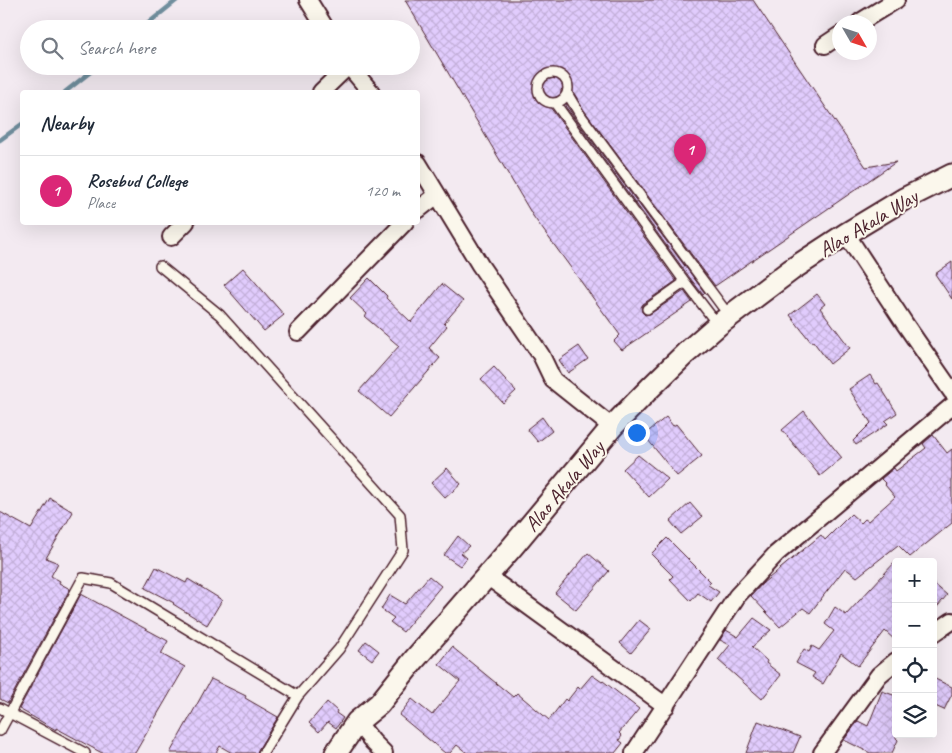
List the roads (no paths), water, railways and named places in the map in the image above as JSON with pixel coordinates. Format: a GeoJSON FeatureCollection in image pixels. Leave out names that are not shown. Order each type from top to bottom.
{"type":"FeatureCollection","features":[{"type":"Feature","properties":{"kind":"street"},"geometry":{"type":"LineString","coordinates":[[308,0],[320,20]]}},
{"type":"Feature","properties":{"kind":"street"},"geometry":{"type":"LineString","coordinates":[[871,15],[896,0]]}},
{"type":"Feature","properties":{"kind":"street"},"geometry":{"type":"LineString","coordinates":[[825,45],[832,40]]}},
{"type":"Feature","properties":{"kind":"street"},"geometry":{"type":"LineString","coordinates":[[323,90],[339,75]]}},
{"type":"Feature","properties":{"kind":"street"},"geometry":{"type":"LineString","coordinates":[[356,75],[369,90]]}},
{"type":"Feature","properties":{"kind":"street"},"geometry":{"type":"LineString","coordinates":[[420,165],[480,265],[541,355],[553,380],[612,427]]}},
{"type":"Feature","properties":{"kind":"street","name":"Alao Akala Way"},"geometry":{"type":"LineString","coordinates":[[336,753],[357,722],[379,704],[414,660],[514,546],[612,427],[651,387],[724,321],[790,270],[904,199],[952,175]]}},
{"type":"Feature","properties":{"kind":"street"},"geometry":{"type":"LineString","coordinates":[[420,208],[438,195]]}},
{"type":"Feature","properties":{"kind":"street"},"geometry":{"type":"LineString","coordinates":[[171,237],[183,225]]}},
{"type":"Feature","properties":{"kind":"street"},"geometry":{"type":"LineString","coordinates":[[298,332],[402,225]]}},
{"type":"Feature","properties":{"kind":"street"},"geometry":{"type":"LineString","coordinates":[[846,234],[952,392]]}},
{"type":"Feature","properties":{"kind":"street"},"geometry":{"type":"LineString","coordinates":[[634,753],[737,596],[756,575],[776,554],[952,406]]}},
{"type":"Feature","properties":{"kind":"street"},"geometry":{"type":"LineString","coordinates":[[487,576],[666,706]]}},
{"type":"Feature","properties":{"kind":"street"},"geometry":{"type":"LineString","coordinates":[[937,631],[952,621]]}},
{"type":"Feature","properties":{"kind":"street"},"geometry":{"type":"LineString","coordinates":[[822,753],[879,675],[892,664]]}},
{"type":"Feature","properties":{"kind":"street"},"geometry":{"type":"LineString","coordinates":[[357,722],[384,753]]}},
{"type":"Feature","properties":{"kind":"lane"},"geometry":{"type":"LineString","coordinates":[[555,103],[564,98],[567,94],[568,86],[560,74],[552,72],[544,75],[540,81],[538,89],[541,96],[547,101],[555,103],[684,282],[724,321]]}},
{"type":"Feature","properties":{"kind":"lane"},"geometry":{"type":"LineString","coordinates":[[567,94],[724,321]]}},
{"type":"Feature","properties":{"kind":"lane"},"geometry":{"type":"LineString","coordinates":[[160,266],[220,315],[400,515],[403,550],[339,649],[298,696],[263,753]]}},
{"type":"Feature","properties":{"kind":"lane"},"geometry":{"type":"LineString","coordinates":[[647,309],[684,282]]}},
{"type":"Feature","properties":{"kind":"lane"},"geometry":{"type":"LineString","coordinates":[[0,730],[83,578],[111,583],[298,696]]}},
{"type":"Feature","properties":{"kind":"lane"},"geometry":{"type":"LineString","coordinates":[[0,708],[85,753]]}},
{"type":"Feature","properties":{"kind":"waterway"},"geometry":{"type":"LineString","coordinates":[[152,20],[177,0]]}},
{"type":"Feature","properties":{"kind":"waterway"},"geometry":{"type":"LineString","coordinates":[[68,90],[87,75]]}},
{"type":"Feature","properties":{"kind":"waterway"},"geometry":{"type":"LineString","coordinates":[[0,140],[20,125]]}},
{"type":"Feature","properties":{"kind":"place","name":"Rosebud College"},"geometry":{"type":"Point","coordinates":[690,175]}}]}
